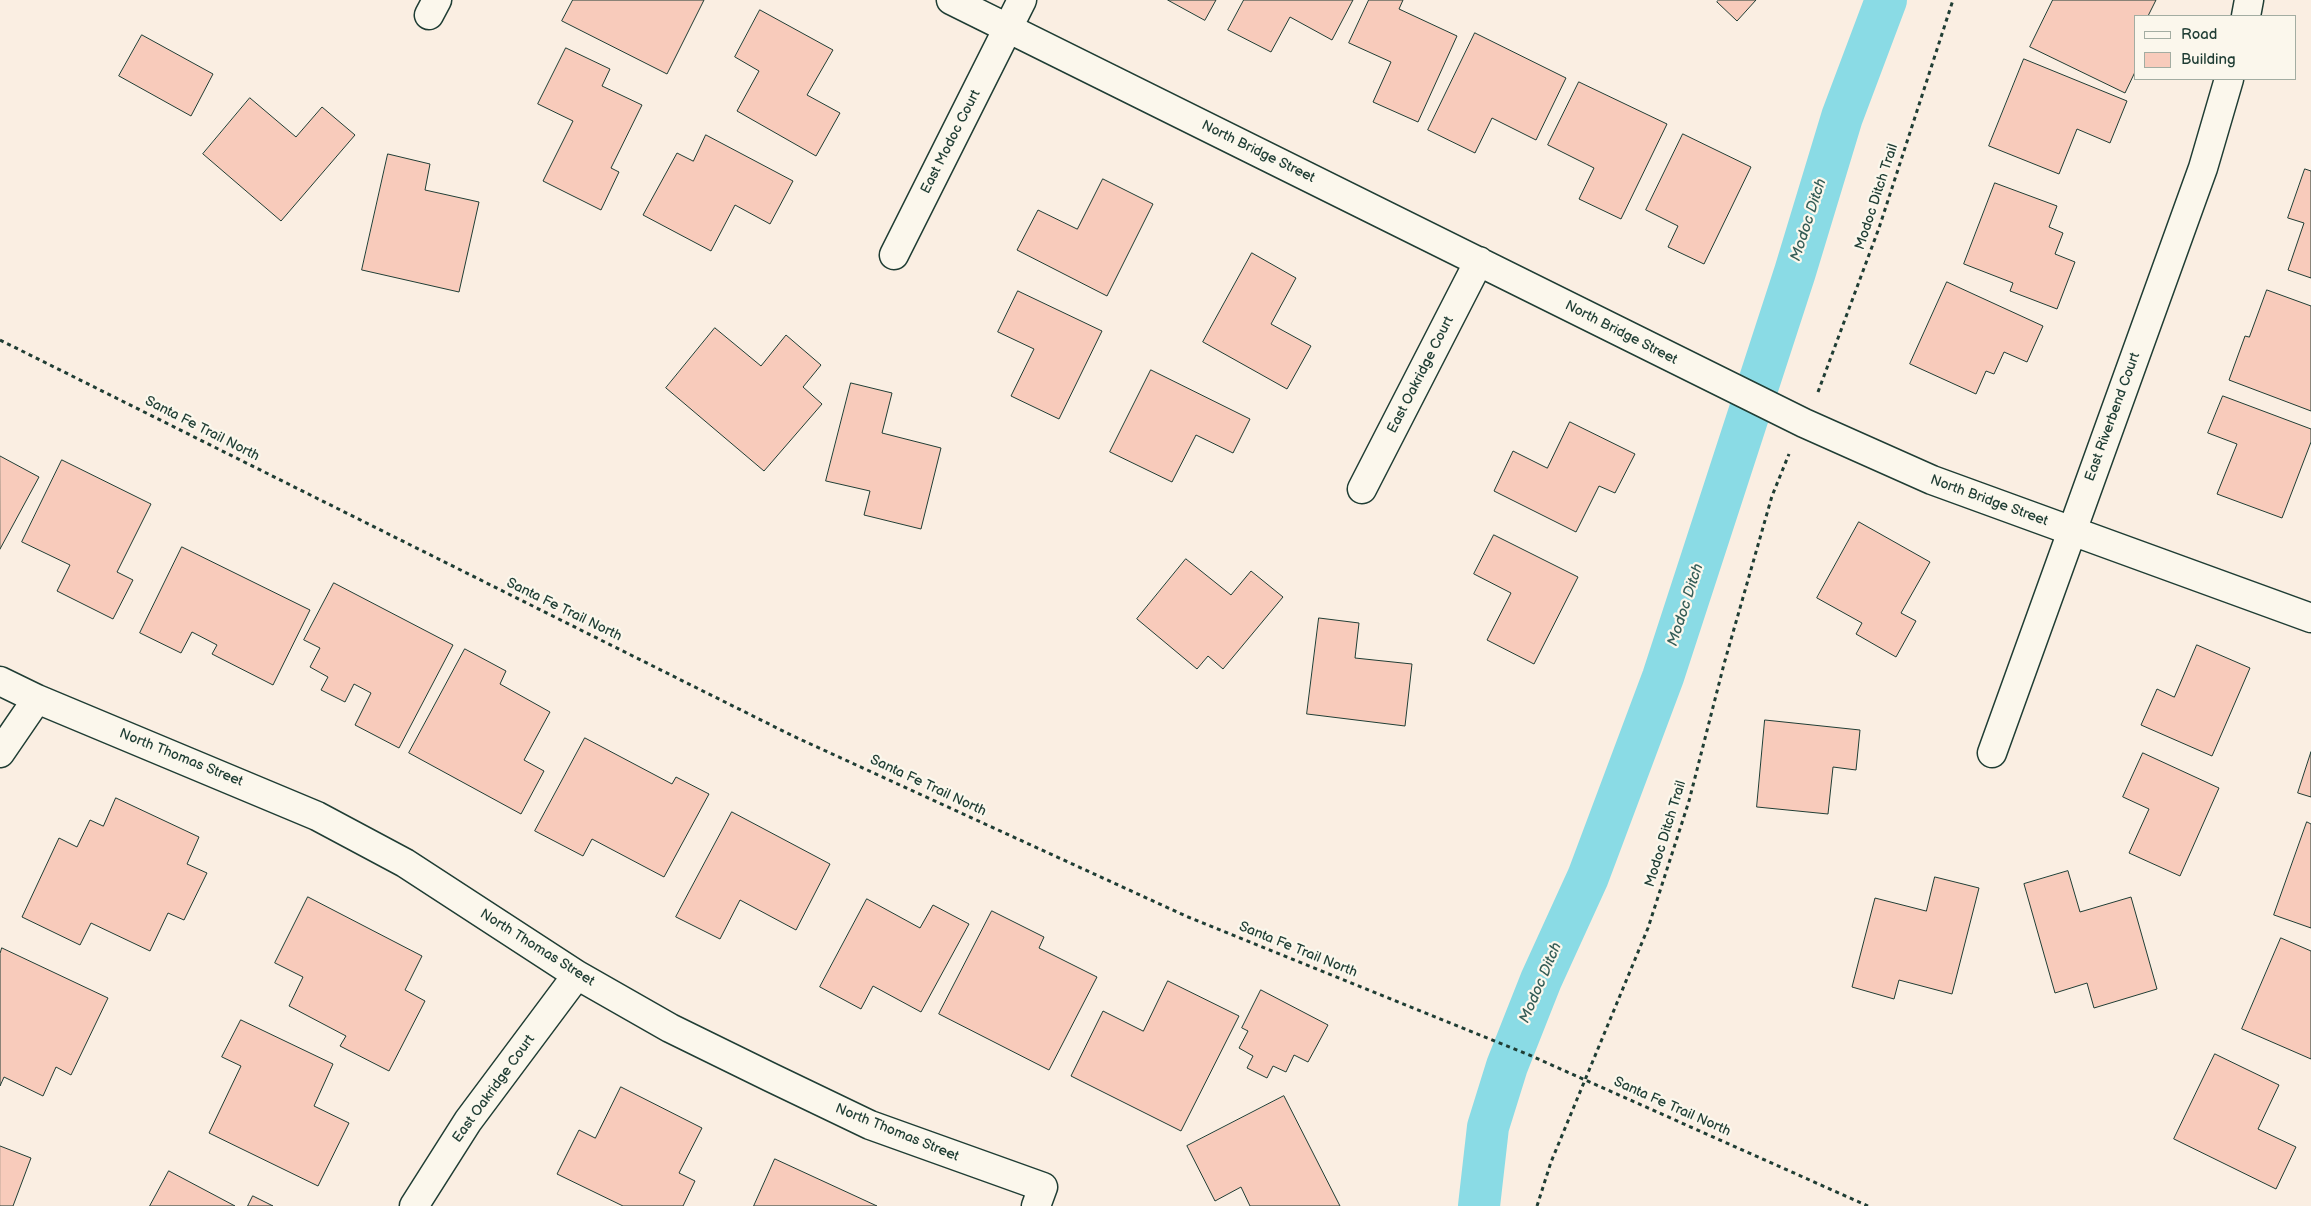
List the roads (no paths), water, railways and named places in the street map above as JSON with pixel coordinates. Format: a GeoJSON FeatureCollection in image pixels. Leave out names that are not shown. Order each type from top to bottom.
{"type":"FeatureCollection","features":[{"type":"Feature","properties":{"kind":"street","name":"North Bridge Street"},"geometry":{"type":"LineString","coordinates":[[952,0],[1690,367],[1810,411],[1932,480],[2311,618]]}},
{"type":"Feature","properties":{"kind":"street","name":"East Modoc Court"},"geometry":{"type":"LineString","coordinates":[[894,255],[1022,0]]}},
{"type":"Feature","properties":{"kind":"street"},"geometry":{"type":"LineString","coordinates":[[2246,15],[2249,0]]}},
{"type":"Feature","properties":{"kind":"street","name":"East Riverbend Court"},"geometry":{"type":"LineString","coordinates":[[1992,754],[2203,168],[2229,80]]}},
{"type":"Feature","properties":{"kind":"street","name":"East Oakridge Court"},"geometry":{"type":"LineString","coordinates":[[1362,489],[1479,261]]}},
{"type":"Feature","properties":{"kind":"street","name":"North Thomas Street"},"geometry":{"type":"LineString","coordinates":[[0,681],[37,699],[317,816],[405,864],[578,975],[670,1028],[870,1125],[1039,1196]]}},
{"type":"Feature","properties":{"kind":"street"},"geometry":{"type":"LineString","coordinates":[[0,752],[37,699]]}},
{"type":"Feature","properties":{"kind":"street","name":"East Oakridge Court"},"geometry":{"type":"LineString","coordinates":[[414,1206],[468,1121],[578,975]]}},
{"type":"Feature","properties":{"kind":"waterway","name":"Modoc Ditch"},"geometry":{"type":"LineString","coordinates":[[1479,1206],[1488,1127],[1507,1066],[1541,980],[1588,877],[1663,677],[1795,272],[1842,117],[1886,0]]}}]}
